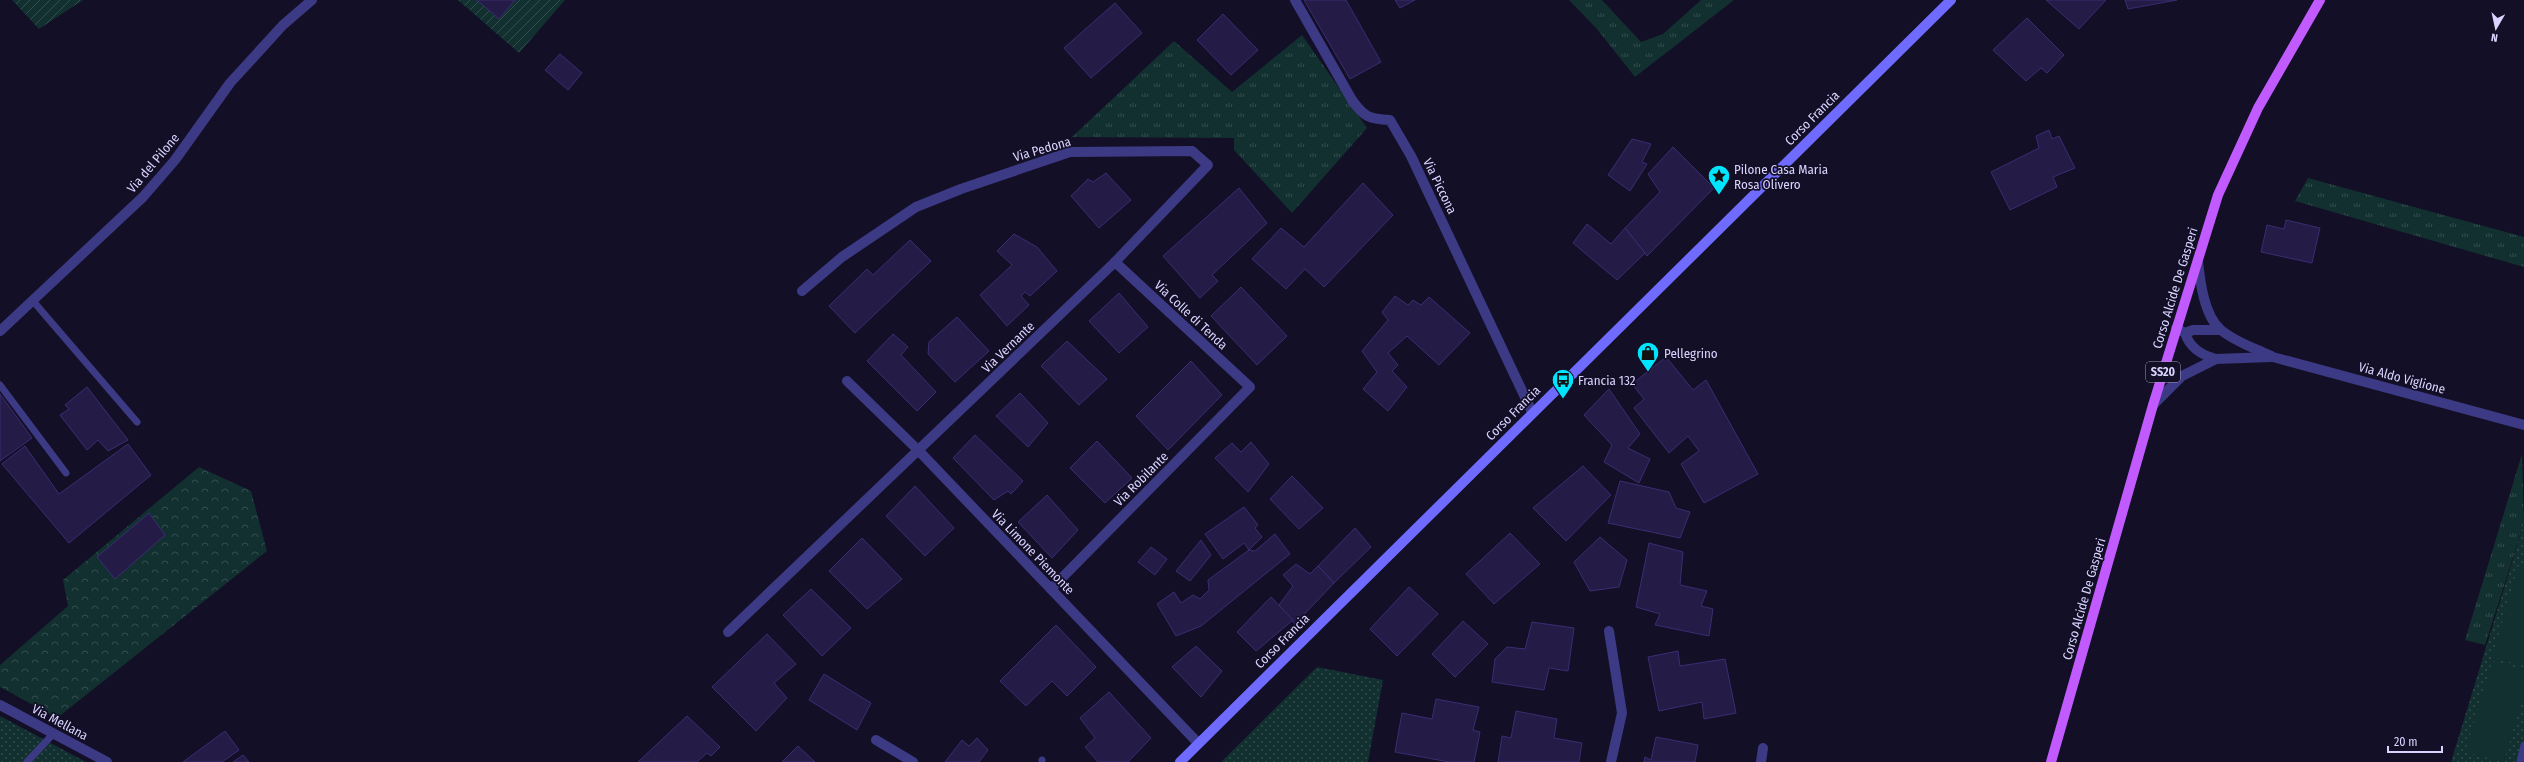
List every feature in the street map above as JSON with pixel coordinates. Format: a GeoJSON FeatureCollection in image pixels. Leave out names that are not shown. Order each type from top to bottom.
{"type":"FeatureCollection","features":[{"type":"Feature","properties":{"kind":"main road","name":"Corso Francia"},"geometry":{"type":"LineString","coordinates":[[1180,762],[1532,412],[1951,0]]}},
{"type":"Feature","properties":{"kind":"main road","name":"Corso Alcide De Gasperi"},"geometry":{"type":"LineString","coordinates":[[2051,762],[2153,405],[2181,331],[2198,257],[2218,195],[2258,108],[2320,0]]}},
{"type":"Feature","properties":{"kind":"street","name":"Via del Pilone"},"geometry":{"type":"LineString","coordinates":[[0,331],[143,197],[175,160],[230,83],[283,25],[312,0]]}},
{"type":"Feature","properties":{"kind":"street","name":"Via Piccona"},"geometry":{"type":"LineString","coordinates":[[1295,0],[1359,110],[1362,114],[1370,117],[1390,120],[1411,156],[1532,412]]}},
{"type":"Feature","properties":{"kind":"street","name":"Via Pedona"},"geometry":{"type":"LineString","coordinates":[[802,291],[842,257],[916,207],[961,189],[1070,152],[1192,151],[1208,165],[1115,262]]}},
{"type":"Feature","properties":{"kind":"street"},"geometry":{"type":"LineString","coordinates":[[2198,257],[2201,290],[2206,307],[2220,330]]}},
{"type":"Feature","properties":{"kind":"street","name":"Via Colle di Tenda"},"geometry":{"type":"LineString","coordinates":[[1115,262],[1250,387]]}},
{"type":"Feature","properties":{"kind":"street","name":"Via Vernante"},"geometry":{"type":"LineString","coordinates":[[728,632],[1115,262]]}},
{"type":"Feature","properties":{"kind":"street","name":"Via Aldo Viglione"},"geometry":{"type":"LineString","coordinates":[[2273,357],[2216,359],[2202,355],[2189,343],[2181,331],[2220,330],[2273,357],[2524,425]]}},
{"type":"Feature","properties":{"kind":"street","name":"Via Aldo Viglione"},"geometry":{"type":"LineString","coordinates":[[2153,405],[2182,376],[2216,359]]}},
{"type":"Feature","properties":{"kind":"street","name":"Via Limone Piemonte"},"geometry":{"type":"LineString","coordinates":[[847,381],[919,451],[1198,743]]}},
{"type":"Feature","properties":{"kind":"street","name":"Via Robilante"},"geometry":{"type":"LineString","coordinates":[[1051,589],[1250,387]]}},
{"type":"Feature","properties":{"kind":"street"},"geometry":{"type":"LineString","coordinates":[[1609,631],[1622,713],[1611,762]]}},
{"type":"Feature","properties":{"kind":"street","name":"Via Mellana"},"geometry":{"type":"LineString","coordinates":[[0,704],[107,762]]}},
{"type":"Feature","properties":{"kind":"street"},"geometry":{"type":"LineString","coordinates":[[876,740],[913,762]]}},
{"type":"Feature","properties":{"kind":"street"},"geometry":{"type":"LineString","coordinates":[[1761,762],[1763,748]]}},
{"type":"Feature","properties":{"kind":"lane"},"geometry":{"type":"LineString","coordinates":[[33,301],[137,422]]}},
{"type":"Feature","properties":{"kind":"lane"},"geometry":{"type":"LineString","coordinates":[[0,385],[66,473]]}},
{"type":"Feature","properties":{"kind":"lane"},"geometry":{"type":"LineString","coordinates":[[27,762],[54,733]]}},
{"type":"Feature","properties":{"kind":"lane"},"geometry":{"type":"LineString","coordinates":[[2520,762],[2524,746]]}},
{"type":"Feature","properties":{"kind":"green space"},"geometry":{"type":"Polygon","coordinates":[[[12,0],[83,0],[39,29],[12,0]]]}},
{"type":"Feature","properties":{"kind":"green space"},"geometry":{"type":"Polygon","coordinates":[[[458,0],[565,0],[519,53],[458,0]]]}},
{"type":"Feature","properties":{"kind":"green space"},"geometry":{"type":"Polygon","coordinates":[[[1569,0],[1602,0],[1641,42],[1663,34],[1701,0],[1734,0],[1635,77],[1597,29],[1569,0]]]}},
{"type":"Feature","properties":{"kind":"green space"},"geometry":{"type":"Polygon","coordinates":[[[1302,35],[1367,128],[1292,213],[1234,150],[1234,138],[1072,137],[1174,41],[1232,92],[1302,35]]]}},
{"type":"Feature","properties":{"kind":"green space"},"geometry":{"type":"Polygon","coordinates":[[[2308,178],[2524,237],[2524,267],[2295,201],[2308,178]]]}},
{"type":"Feature","properties":{"kind":"green space"},"geometry":{"type":"Polygon","coordinates":[[[2522,454],[2524,523],[2485,645],[2465,640],[2522,454]]]}},
{"type":"Feature","properties":{"kind":"green space"},"geometry":{"type":"Polygon","coordinates":[[[199,467],[251,491],[267,551],[57,718],[0,687],[0,665],[68,606],[63,580],[199,467]]]}},
{"type":"Feature","properties":{"kind":"green space"},"geometry":{"type":"Polygon","coordinates":[[[2524,523],[2524,762],[2451,762],[2524,523]]]}},
{"type":"Feature","properties":{"kind":"green space"},"geometry":{"type":"Polygon","coordinates":[[[2518,566],[2524,568],[2524,666],[2492,657],[2518,566]]]}},
{"type":"Feature","properties":{"kind":"green space"},"geometry":{"type":"Polygon","coordinates":[[[2492,661],[2524,670],[2524,693],[2504,762],[2465,752],[2492,661]]]}},
{"type":"Feature","properties":{"kind":"green space"},"geometry":{"type":"Polygon","coordinates":[[[1317,667],[1383,680],[1368,762],[1221,762],[1317,667]]]}},
{"type":"Feature","properties":{"kind":"green space"},"geometry":{"type":"Polygon","coordinates":[[[0,716],[86,762],[0,762],[0,716]]]}},
{"type":"Feature","properties":{"kind":"building"},"geometry":{"type":"Polygon","coordinates":[[[477,0],[515,0],[499,19],[477,0]]]}},
{"type":"Feature","properties":{"kind":"building"},"geometry":{"type":"Polygon","coordinates":[[[1304,0],[1346,0],[1381,62],[1350,79],[1304,0]]]}},
{"type":"Feature","properties":{"kind":"building"},"geometry":{"type":"Polygon","coordinates":[[[1395,0],[1415,0],[1400,8],[1395,0]]]}},
{"type":"Feature","properties":{"kind":"building"},"geometry":{"type":"Polygon","coordinates":[[[2046,0],[2106,0],[2079,29],[2046,0]]]}},
{"type":"Feature","properties":{"kind":"building"},"geometry":{"type":"Polygon","coordinates":[[[2125,0],[2177,0],[2128,9],[2125,0]]]}},
{"type":"Feature","properties":{"kind":"building"},"geometry":{"type":"Polygon","coordinates":[[[1115,3],[1142,33],[1091,78],[1064,48],[1115,3]]]}},
{"type":"Feature","properties":{"kind":"building"},"geometry":{"type":"Polygon","coordinates":[[[1223,14],[1258,50],[1231,75],[1197,40],[1223,14]]]}},
{"type":"Feature","properties":{"kind":"building"},"geometry":{"type":"Polygon","coordinates":[[[2027,18],[2064,55],[2047,73],[2041,68],[2026,81],[1993,50],[2027,18]]]}},
{"type":"Feature","properties":{"kind":"building"},"geometry":{"type":"Polygon","coordinates":[[[560,54],[582,73],[568,90],[545,70],[560,54]]]}},
{"type":"Feature","properties":{"kind":"building"},"geometry":{"type":"Polygon","coordinates":[[[2049,130],[2052,139],[2059,136],[2075,168],[2053,177],[2057,187],[2010,210],[1991,172],[2039,148],[2036,136],[2049,130]]]}},
{"type":"Feature","properties":{"kind":"building"},"geometry":{"type":"Polygon","coordinates":[[[1632,139],[1651,144],[1642,162],[1647,164],[1630,191],[1608,175],[1632,139]]]}},
{"type":"Feature","properties":{"kind":"building"},"geometry":{"type":"Polygon","coordinates":[[[1673,147],[1714,188],[1647,256],[1625,228],[1660,192],[1648,174],[1673,147]]]}},
{"type":"Feature","properties":{"kind":"building"},"geometry":{"type":"Polygon","coordinates":[[[1106,173],[1131,200],[1099,228],[1071,196],[1088,179],[1093,182],[1106,173]]]}},
{"type":"Feature","properties":{"kind":"building"},"geometry":{"type":"Polygon","coordinates":[[[1363,183],[1393,215],[1324,287],[1305,269],[1286,289],[1252,259],[1281,228],[1304,247],[1363,183]]]}},
{"type":"Feature","properties":{"kind":"building"},"geometry":{"type":"Polygon","coordinates":[[[1239,188],[1267,223],[1212,275],[1218,281],[1200,298],[1163,256],[1239,188]]]}},
{"type":"Feature","properties":{"kind":"building"},"geometry":{"type":"Polygon","coordinates":[[[2286,220],[2320,228],[2312,263],[2261,252],[2267,225],[2284,229],[2286,220]]]}},
{"type":"Feature","properties":{"kind":"building"},"geometry":{"type":"Polygon","coordinates":[[[1587,224],[1611,244],[1625,228],[1645,253],[1617,280],[1573,243],[1587,224]]]}},
{"type":"Feature","properties":{"kind":"building"},"geometry":{"type":"Polygon","coordinates":[[[1014,234],[1037,247],[1057,271],[1030,296],[1025,292],[1021,296],[1029,305],[1007,326],[980,295],[1012,265],[997,251],[1014,234]]]}},
{"type":"Feature","properties":{"kind":"building"},"geometry":{"type":"Polygon","coordinates":[[[910,240],[931,261],[855,333],[829,306],[867,269],[873,275],[910,240]]]}},
{"type":"Feature","properties":{"kind":"building"},"geometry":{"type":"Polygon","coordinates":[[[1241,287],[1287,336],[1257,365],[1211,316],[1241,287]]]}},
{"type":"Feature","properties":{"kind":"building"},"geometry":{"type":"Polygon","coordinates":[[[1119,293],[1148,327],[1119,353],[1089,321],[1119,293]]]}},
{"type":"Feature","properties":{"kind":"building"},"geometry":{"type":"Polygon","coordinates":[[[1395,296],[1408,305],[1413,300],[1421,305],[1429,297],[1470,333],[1439,365],[1407,336],[1388,353],[1398,365],[1392,371],[1407,387],[1388,411],[1363,389],[1377,372],[1362,351],[1388,320],[1382,312],[1395,296]]]}},
{"type":"Feature","properties":{"kind":"building"},"geometry":{"type":"Polygon","coordinates":[[[957,317],[989,351],[955,382],[928,354],[929,342],[957,317]]]}},
{"type":"Feature","properties":{"kind":"building"},"geometry":{"type":"Polygon","coordinates":[[[893,334],[908,347],[901,355],[936,392],[917,411],[867,361],[893,334]]]}},
{"type":"Feature","properties":{"kind":"building"},"geometry":{"type":"Polygon","coordinates":[[[1067,341],[1107,379],[1079,405],[1041,366],[1067,341]]]}},
{"type":"Feature","properties":{"kind":"building"},"geometry":{"type":"Polygon","coordinates":[[[1666,357],[1693,390],[1706,380],[1758,474],[1704,503],[1681,464],[1699,451],[1688,436],[1669,453],[1634,408],[1644,399],[1632,384],[1666,357]]]}},
{"type":"Feature","properties":{"kind":"building"},"geometry":{"type":"Polygon","coordinates":[[[1191,361],[1222,395],[1168,450],[1136,416],[1191,361]]]}},
{"type":"Feature","properties":{"kind":"building"},"geometry":{"type":"Polygon","coordinates":[[[87,387],[128,440],[108,451],[98,440],[87,450],[60,415],[69,409],[65,405],[87,387]]]}},
{"type":"Feature","properties":{"kind":"building"},"geometry":{"type":"Polygon","coordinates":[[[1609,389],[1640,434],[1628,448],[1650,459],[1639,483],[1604,462],[1612,445],[1584,415],[1609,389]]]}},
{"type":"Feature","properties":{"kind":"building"},"geometry":{"type":"Polygon","coordinates":[[[1020,393],[1048,423],[1028,447],[996,416],[1020,393]]]}},
{"type":"Feature","properties":{"kind":"building"},"geometry":{"type":"Polygon","coordinates":[[[0,394],[32,438],[0,461],[0,394]]]}},
{"type":"Feature","properties":{"kind":"building"},"geometry":{"type":"Polygon","coordinates":[[[975,435],[1023,481],[1011,494],[1008,491],[994,500],[953,458],[975,435]]]}},
{"type":"Feature","properties":{"kind":"building"},"geometry":{"type":"Polygon","coordinates":[[[1097,441],[1132,478],[1105,503],[1070,468],[1097,441]]]}},
{"type":"Feature","properties":{"kind":"building"},"geometry":{"type":"Polygon","coordinates":[[[1251,442],[1269,464],[1248,492],[1215,458],[1232,443],[1241,452],[1251,442]]]}},
{"type":"Feature","properties":{"kind":"building"},"geometry":{"type":"Polygon","coordinates":[[[128,444],[151,475],[69,543],[2,464],[25,446],[59,494],[128,444]]]}},
{"type":"Feature","properties":{"kind":"building"},"geometry":{"type":"Polygon","coordinates":[[[1583,466],[1611,495],[1566,541],[1533,508],[1583,466]]]}},
{"type":"Feature","properties":{"kind":"building"},"geometry":{"type":"Polygon","coordinates":[[[1292,476],[1323,508],[1299,529],[1270,499],[1292,476]]]}},
{"type":"Feature","properties":{"kind":"building"},"geometry":{"type":"Polygon","coordinates":[[[1620,481],[1669,492],[1676,508],[1690,512],[1680,538],[1608,523],[1620,481]]]}},
{"type":"Feature","properties":{"kind":"building"},"geometry":{"type":"Polygon","coordinates":[[[915,486],[954,528],[925,556],[886,516],[915,486]]]}},
{"type":"Feature","properties":{"kind":"building"},"geometry":{"type":"Polygon","coordinates":[[[1047,495],[1078,530],[1052,558],[1018,522],[1047,495]]]}},
{"type":"Feature","properties":{"kind":"building"},"geometry":{"type":"Polygon","coordinates":[[[1244,507],[1258,525],[1255,528],[1262,537],[1249,550],[1244,543],[1223,559],[1205,534],[1244,507]]]}},
{"type":"Feature","properties":{"kind":"building"},"geometry":{"type":"Polygon","coordinates":[[[149,513],[165,535],[115,579],[97,557],[149,513]]]}},
{"type":"Feature","properties":{"kind":"building"},"geometry":{"type":"Polygon","coordinates":[[[1355,528],[1371,547],[1334,583],[1318,566],[1355,528]]]}},
{"type":"Feature","properties":{"kind":"building"},"geometry":{"type":"Polygon","coordinates":[[[1510,533],[1540,564],[1494,604],[1466,574],[1510,533]]]}},
{"type":"Feature","properties":{"kind":"building"},"geometry":{"type":"Polygon","coordinates":[[[1275,534],[1290,554],[1201,626],[1176,636],[1157,604],[1174,592],[1181,603],[1193,595],[1200,599],[1209,590],[1208,580],[1249,550],[1255,551],[1275,534]]]}},
{"type":"Feature","properties":{"kind":"building"},"geometry":{"type":"Polygon","coordinates":[[[1600,537],[1627,560],[1619,587],[1590,591],[1574,562],[1600,537]]]}},
{"type":"Feature","properties":{"kind":"building"},"geometry":{"type":"Polygon","coordinates":[[[862,538],[902,579],[867,609],[829,571],[862,538]]]}},
{"type":"Feature","properties":{"kind":"building"},"geometry":{"type":"Polygon","coordinates":[[[1201,540],[1211,555],[1190,581],[1176,571],[1201,540]]]}},
{"type":"Feature","properties":{"kind":"building"},"geometry":{"type":"Polygon","coordinates":[[[1649,543],[1683,552],[1680,585],[1707,591],[1701,606],[1713,609],[1709,636],[1655,625],[1660,614],[1636,607],[1649,543]]]}},
{"type":"Feature","properties":{"kind":"building"},"geometry":{"type":"Polygon","coordinates":[[[1151,547],[1167,559],[1155,575],[1138,562],[1151,547]]]}},
{"type":"Feature","properties":{"kind":"building"},"geometry":{"type":"Polygon","coordinates":[[[1296,564],[1310,574],[1318,566],[1334,583],[1295,624],[1279,605],[1293,586],[1283,575],[1296,564]]]}},
{"type":"Feature","properties":{"kind":"building"},"geometry":{"type":"Polygon","coordinates":[[[1409,587],[1438,614],[1397,656],[1370,629],[1409,587]]]}},
{"type":"Feature","properties":{"kind":"building"},"geometry":{"type":"Polygon","coordinates":[[[811,589],[851,628],[822,656],[783,615],[811,589]]]}},
{"type":"Feature","properties":{"kind":"building"},"geometry":{"type":"Polygon","coordinates":[[[1271,597],[1293,620],[1256,651],[1237,632],[1271,597]]]}},
{"type":"Feature","properties":{"kind":"building"},"geometry":{"type":"Polygon","coordinates":[[[1463,621],[1488,644],[1455,677],[1432,654],[1463,621]]]}},
{"type":"Feature","properties":{"kind":"building"},"geometry":{"type":"Polygon","coordinates":[[[1532,622],[1574,628],[1568,671],[1549,668],[1544,690],[1492,682],[1495,659],[1507,647],[1525,649],[1532,622]]]}},
{"type":"Feature","properties":{"kind":"building"},"geometry":{"type":"Polygon","coordinates":[[[1056,625],[1096,667],[1067,696],[1052,681],[1026,706],[1000,681],[1056,625]]]}},
{"type":"Feature","properties":{"kind":"building"},"geometry":{"type":"Polygon","coordinates":[[[767,634],[796,664],[774,683],[787,698],[756,731],[712,687],[767,634]]]}},
{"type":"Feature","properties":{"kind":"building"},"geometry":{"type":"Polygon","coordinates":[[[1196,646],[1222,671],[1201,697],[1172,667],[1196,646]]]}},
{"type":"Feature","properties":{"kind":"building"},"geometry":{"type":"Polygon","coordinates":[[[1678,651],[1680,666],[1725,659],[1736,713],[1704,719],[1702,702],[1659,711],[1648,657],[1678,651]]]}},
{"type":"Feature","properties":{"kind":"building"},"geometry":{"type":"Polygon","coordinates":[[[824,674],[871,703],[857,730],[809,700],[824,674]]]}},
{"type":"Feature","properties":{"kind":"building"},"geometry":{"type":"Polygon","coordinates":[[[1109,692],[1151,738],[1128,762],[1098,762],[1085,747],[1095,738],[1080,718],[1109,692]]]}},
{"type":"Feature","properties":{"kind":"building"},"geometry":{"type":"Polygon","coordinates":[[[1436,699],[1479,707],[1473,730],[1480,732],[1474,762],[1449,762],[1395,752],[1402,713],[1432,719],[1436,699]]]}},
{"type":"Feature","properties":{"kind":"building"},"geometry":{"type":"Polygon","coordinates":[[[1516,711],[1557,719],[1554,738],[1582,743],[1579,762],[1498,762],[1502,736],[1511,738],[1516,711]]]}},
{"type":"Feature","properties":{"kind":"building"},"geometry":{"type":"Polygon","coordinates":[[[687,716],[720,747],[711,756],[707,753],[697,762],[638,762],[687,716]]]}},
{"type":"Feature","properties":{"kind":"building"},"geometry":{"type":"Polygon","coordinates":[[[225,731],[239,750],[222,762],[183,762],[225,731]]]}},
{"type":"Feature","properties":{"kind":"building"},"geometry":{"type":"Polygon","coordinates":[[[1656,737],[1698,745],[1695,762],[1644,762],[1645,757],[1651,760],[1656,737]]]}},
{"type":"Feature","properties":{"kind":"building"},"geometry":{"type":"Polygon","coordinates":[[[977,738],[988,750],[979,762],[945,762],[962,740],[969,746],[977,738]]]}},
{"type":"Feature","properties":{"kind":"building"},"geometry":{"type":"Polygon","coordinates":[[[798,746],[815,762],[782,762],[798,746]]]}},
{"type":"Feature","properties":{"kind":"building"},"geometry":{"type":"Polygon","coordinates":[[[243,755],[249,762],[233,762],[243,755]]]}},
{"type":"Feature","properties":{"kind":"place","name":"Pilone Casa Maria Rosa Olivero"},"geometry":{"type":"Point","coordinates":[1719,196]}},
{"type":"Feature","properties":{"kind":"place","name":"Pellegrino"},"geometry":{"type":"Point","coordinates":[1648,372]}},
{"type":"Feature","properties":{"kind":"place","name":"Francia 132"},"geometry":{"type":"Point","coordinates":[1563,400]}}]}
